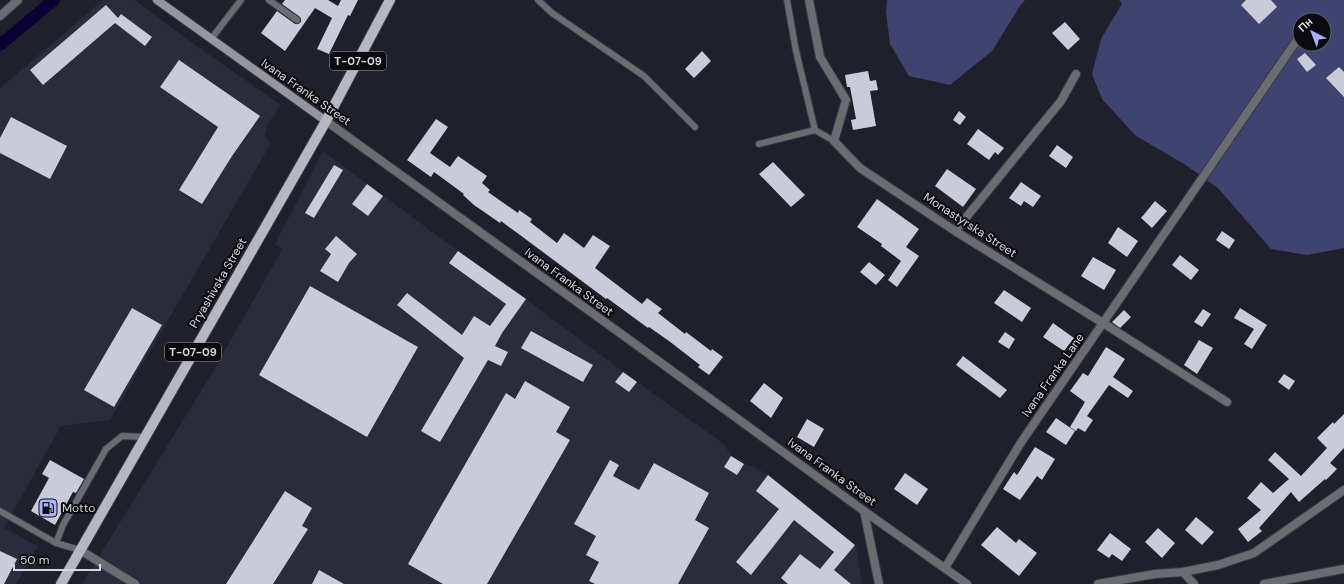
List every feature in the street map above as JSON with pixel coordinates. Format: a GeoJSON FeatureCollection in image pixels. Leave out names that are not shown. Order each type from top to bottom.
{"type":"FeatureCollection","features":[{"type":"Feature","properties":{"kind":"main road","name":"Ivana Franka Street"},"geometry":{"type":"LineString","coordinates":[[157,0],[326,121]]}},
{"type":"Feature","properties":{"kind":"main road","name":"Т-07-09"},"geometry":{"type":"LineString","coordinates":[[326,121],[390,0]]}},
{"type":"Feature","properties":{"kind":"main road","name":"Pryashivska Street"},"geometry":{"type":"LineString","coordinates":[[61,584],[326,121]]}},
{"type":"Feature","properties":{"kind":"street"},"geometry":{"type":"LineString","coordinates":[[0,16],[18,0]]}},
{"type":"Feature","properties":{"kind":"street"},"geometry":{"type":"LineString","coordinates":[[809,0],[820,57],[846,100],[834,141]]}},
{"type":"Feature","properties":{"kind":"street","name":"Ivana Franka Lane"},"geometry":{"type":"LineString","coordinates":[[945,568],[1020,444],[1292,47]]}},
{"type":"Feature","properties":{"kind":"street"},"geometry":{"type":"LineString","coordinates":[[955,231],[1061,100],[1076,74]]}},
{"type":"Feature","properties":{"kind":"street","name":"Ivana Franka Street"},"geometry":{"type":"LineString","coordinates":[[326,121],[967,584]]}},
{"type":"Feature","properties":{"kind":"street","name":"Monastyrska Street"},"geometry":{"type":"LineString","coordinates":[[834,141],[860,168],[955,231],[1227,402]]}},
{"type":"Feature","properties":{"kind":"street"},"geometry":{"type":"LineString","coordinates":[[1098,584],[1155,574],[1183,572],[1218,565],[1254,553],[1344,490]]}},
{"type":"Feature","properties":{"kind":"street"},"geometry":{"type":"LineString","coordinates":[[864,511],[879,584]]}},
{"type":"Feature","properties":{"kind":"street"},"geometry":{"type":"LineString","coordinates":[[80,550],[135,584]]}},
{"type":"Feature","properties":{"kind":"street"},"geometry":{"type":"LineString","coordinates":[[1264,584],[1344,569]]}},
{"type":"Feature","properties":{"kind":"street"},"geometry":{"type":"LineString","coordinates":[[1183,572],[1194,584]]}},
{"type":"Feature","properties":{"kind":"lane"},"geometry":{"type":"LineString","coordinates":[[211,39],[241,0]]}},
{"type":"Feature","properties":{"kind":"lane"},"geometry":{"type":"LineString","coordinates":[[269,0],[297,20]]}},
{"type":"Feature","properties":{"kind":"lane"},"geometry":{"type":"LineString","coordinates":[[538,0],[552,12],[644,76],[695,127]]}},
{"type":"Feature","properties":{"kind":"lane"},"geometry":{"type":"LineString","coordinates":[[787,0],[796,50],[815,130]]}},
{"type":"Feature","properties":{"kind":"lane"},"geometry":{"type":"LineString","coordinates":[[759,144],[815,130],[834,141]]}},
{"type":"Feature","properties":{"kind":"lane"},"geometry":{"type":"LineString","coordinates":[[56,543],[63,526],[106,449],[122,436],[145,437]]}},
{"type":"Feature","properties":{"kind":"lane"},"geometry":{"type":"LineString","coordinates":[[0,511],[56,543],[80,550]]}},
{"type":"Feature","properties":{"kind":"shaded area"},"geometry":{"type":"Polygon","coordinates":[[[103,0],[135,0],[184,37],[281,105],[269,122],[264,134],[271,143],[110,420],[61,426],[4,528],[38,546],[16,584],[0,584],[0,88],[103,0]]]}},
{"type":"Feature","properties":{"kind":"shaded area"},"geometry":{"type":"Polygon","coordinates":[[[887,0],[1025,0],[992,51],[950,85],[909,76],[890,44],[886,12],[887,0]]]}},
{"type":"Feature","properties":{"kind":"shaded area"},"geometry":{"type":"Polygon","coordinates":[[[1119,0],[1344,0],[1344,248],[1307,255],[1271,249],[1218,188],[1184,164],[1136,136],[1102,99],[1092,74],[1101,39],[1122,4],[1119,0]]]}},
{"type":"Feature","properties":{"kind":"shaded area"},"geometry":{"type":"Polygon","coordinates":[[[323,151],[637,382],[724,444],[731,456],[768,475],[856,546],[862,584],[82,584],[211,375],[282,250],[275,244],[323,151]]]}},
{"type":"Feature","properties":{"kind":"building"},"geometry":{"type":"Polygon","coordinates":[[[285,0],[328,0],[338,6],[341,0],[358,0],[350,16],[348,15],[329,54],[317,49],[332,18],[315,8],[285,51],[261,33],[277,11],[295,24],[301,22],[300,17],[282,4],[285,0]]]}},
{"type":"Feature","properties":{"kind":"building"},"geometry":{"type":"Polygon","coordinates":[[[1246,0],[1271,0],[1277,7],[1259,24],[1241,5],[1246,0]]]}},
{"type":"Feature","properties":{"kind":"building"},"geometry":{"type":"Polygon","coordinates":[[[106,5],[118,18],[121,14],[152,37],[145,46],[115,23],[43,85],[30,70],[106,5]]]}},
{"type":"Feature","properties":{"kind":"building"},"geometry":{"type":"Polygon","coordinates":[[[1065,22],[1080,39],[1068,50],[1052,33],[1065,22]]]}},
{"type":"Feature","properties":{"kind":"building"},"geometry":{"type":"Polygon","coordinates":[[[702,51],[711,61],[694,78],[685,69],[702,51]]]}},
{"type":"Feature","properties":{"kind":"building"},"geometry":{"type":"Polygon","coordinates":[[[1305,53],[1316,65],[1307,72],[1297,59],[1305,53]]]}},
{"type":"Feature","properties":{"kind":"building"},"geometry":{"type":"Polygon","coordinates":[[[179,60],[260,116],[232,156],[202,204],[179,190],[218,127],[160,87],[179,60]]]}},
{"type":"Feature","properties":{"kind":"building"},"geometry":{"type":"Polygon","coordinates":[[[1339,67],[1344,72],[1344,97],[1326,78],[1339,67]]]}},
{"type":"Feature","properties":{"kind":"building"},"geometry":{"type":"Polygon","coordinates":[[[868,71],[870,81],[876,80],[878,90],[870,91],[876,126],[853,130],[851,120],[856,119],[850,87],[847,87],[845,75],[868,71]]]}},
{"type":"Feature","properties":{"kind":"building"},"geometry":{"type":"Polygon","coordinates":[[[959,111],[966,117],[960,125],[953,120],[959,111]]]}},
{"type":"Feature","properties":{"kind":"building"},"geometry":{"type":"Polygon","coordinates":[[[11,117],[67,146],[50,179],[0,153],[0,138],[11,117]]]}},
{"type":"Feature","properties":{"kind":"building"},"geometry":{"type":"Polygon","coordinates":[[[436,119],[448,127],[430,153],[450,167],[458,156],[487,176],[482,183],[490,190],[488,192],[518,213],[519,210],[532,219],[530,222],[557,243],[564,233],[584,248],[593,235],[610,246],[595,268],[642,304],[647,298],[662,309],[658,313],[685,334],[686,332],[711,351],[712,349],[723,357],[709,375],[698,367],[700,365],[669,341],[649,327],[648,328],[607,298],[606,299],[501,221],[500,223],[474,205],[463,195],[464,194],[434,172],[431,177],[407,160],[436,119]]]}},
{"type":"Feature","properties":{"kind":"building"},"geometry":{"type":"Polygon","coordinates":[[[978,129],[1004,148],[998,155],[995,152],[989,160],[967,144],[978,129]]]}},
{"type":"Feature","properties":{"kind":"building"},"geometry":{"type":"Polygon","coordinates":[[[1057,145],[1073,157],[1066,168],[1049,156],[1057,145]]]}},
{"type":"Feature","properties":{"kind":"building"},"geometry":{"type":"Polygon","coordinates":[[[773,162],[805,195],[791,207],[759,174],[773,162]]]}},
{"type":"Feature","properties":{"kind":"building"},"geometry":{"type":"Polygon","coordinates":[[[334,165],[343,170],[314,218],[305,213],[334,165]]]}},
{"type":"Feature","properties":{"kind":"building"},"geometry":{"type":"Polygon","coordinates":[[[947,169],[976,189],[963,207],[935,186],[947,169]]]}},
{"type":"Feature","properties":{"kind":"building"},"geometry":{"type":"Polygon","coordinates":[[[1021,182],[1041,196],[1033,207],[1024,201],[1021,206],[1009,198],[1021,182]]]}},
{"type":"Feature","properties":{"kind":"building"},"geometry":{"type":"Polygon","coordinates":[[[367,184],[383,196],[368,216],[352,204],[367,184]]]}},
{"type":"Feature","properties":{"kind":"building"},"geometry":{"type":"Polygon","coordinates":[[[877,199],[919,229],[906,247],[919,256],[897,287],[888,280],[901,261],[881,246],[882,244],[857,227],[877,199]]]}},
{"type":"Feature","properties":{"kind":"building"},"geometry":{"type":"Polygon","coordinates":[[[1155,201],[1167,211],[1152,228],[1141,218],[1155,201]]]}},
{"type":"Feature","properties":{"kind":"building"},"geometry":{"type":"Polygon","coordinates":[[[1118,227],[1138,241],[1127,257],[1108,243],[1118,227]]]}},
{"type":"Feature","properties":{"kind":"building"},"geometry":{"type":"Polygon","coordinates":[[[1222,231],[1235,240],[1229,249],[1216,240],[1222,231]]]}},
{"type":"Feature","properties":{"kind":"building"},"geometry":{"type":"Polygon","coordinates":[[[336,236],[357,254],[349,263],[338,282],[320,271],[331,254],[325,249],[336,236]]]}},
{"type":"Feature","properties":{"kind":"building"},"geometry":{"type":"Polygon","coordinates":[[[458,251],[526,299],[502,333],[495,346],[508,352],[501,366],[488,360],[440,442],[421,431],[464,358],[397,305],[407,293],[462,335],[474,316],[490,326],[506,304],[449,263],[458,251]]]}},
{"type":"Feature","properties":{"kind":"building"},"geometry":{"type":"Polygon","coordinates":[[[1180,255],[1199,270],[1191,280],[1172,265],[1180,255]]]}},
{"type":"Feature","properties":{"kind":"building"},"geometry":{"type":"Polygon","coordinates":[[[1093,257],[1116,270],[1104,290],[1081,276],[1093,257]]]}},
{"type":"Feature","properties":{"kind":"building"},"geometry":{"type":"Polygon","coordinates":[[[869,262],[885,275],[876,285],[860,272],[869,262]]]}},
{"type":"Feature","properties":{"kind":"building"},"geometry":{"type":"Polygon","coordinates":[[[310,286],[418,347],[367,437],[259,375],[310,286]]]}},
{"type":"Feature","properties":{"kind":"building"},"geometry":{"type":"Polygon","coordinates":[[[1004,290],[1031,308],[1022,322],[994,303],[1004,290]]]}},
{"type":"Feature","properties":{"kind":"building"},"geometry":{"type":"Polygon","coordinates":[[[132,308],[162,325],[114,407],[84,390],[132,308]]]}},
{"type":"Feature","properties":{"kind":"building"},"geometry":{"type":"Polygon","coordinates":[[[1240,308],[1267,325],[1252,349],[1244,344],[1254,329],[1234,318],[1240,308]]]}},
{"type":"Feature","properties":{"kind":"building"},"geometry":{"type":"Polygon","coordinates":[[[1203,309],[1211,314],[1202,327],[1194,322],[1203,309]]]}},
{"type":"Feature","properties":{"kind":"building"},"geometry":{"type":"Polygon","coordinates":[[[1124,310],[1131,317],[1120,328],[1112,322],[1124,310]]]}},
{"type":"Feature","properties":{"kind":"building"},"geometry":{"type":"Polygon","coordinates":[[[1053,323],[1074,338],[1064,351],[1043,337],[1053,323]]]}},
{"type":"Feature","properties":{"kind":"building"},"geometry":{"type":"Polygon","coordinates":[[[531,331],[593,365],[583,382],[521,348],[531,331]]]}},
{"type":"Feature","properties":{"kind":"building"},"geometry":{"type":"Polygon","coordinates":[[[1005,332],[1015,339],[1009,349],[998,342],[1005,332]]]}},
{"type":"Feature","properties":{"kind":"building"},"geometry":{"type":"Polygon","coordinates":[[[1199,340],[1213,348],[1197,374],[1184,365],[1199,340]]]}},
{"type":"Feature","properties":{"kind":"building"},"geometry":{"type":"Polygon","coordinates":[[[1106,347],[1125,359],[1113,377],[1133,391],[1128,398],[1109,385],[1087,416],[1093,420],[1085,432],[1078,428],[1076,431],[1070,427],[1085,402],[1070,391],[1083,373],[1088,376],[1106,347]]]}},
{"type":"Feature","properties":{"kind":"building"},"geometry":{"type":"Polygon","coordinates":[[[963,356],[1007,390],[1000,398],[956,365],[963,356]]]}},
{"type":"Feature","properties":{"kind":"building"},"geometry":{"type":"Polygon","coordinates":[[[623,372],[637,382],[629,392],[615,382],[623,372]]]}},
{"type":"Feature","properties":{"kind":"building"},"geometry":{"type":"Polygon","coordinates":[[[1284,374],[1295,381],[1289,390],[1278,382],[1284,374]]]}},
{"type":"Feature","properties":{"kind":"building"},"geometry":{"type":"Polygon","coordinates":[[[525,381],[570,407],[556,432],[570,440],[487,584],[443,584],[408,564],[506,393],[515,399],[525,381]]]}},
{"type":"Feature","properties":{"kind":"building"},"geometry":{"type":"Polygon","coordinates":[[[764,383],[783,398],[771,418],[750,401],[764,383]]]}},
{"type":"Feature","properties":{"kind":"building"},"geometry":{"type":"Polygon","coordinates":[[[1344,414],[1344,448],[1330,463],[1337,469],[1299,502],[1291,492],[1259,528],[1262,531],[1248,542],[1238,529],[1261,510],[1247,498],[1261,482],[1273,493],[1289,479],[1268,460],[1275,452],[1301,476],[1327,448],[1317,438],[1333,422],[1334,424],[1344,414]]]}},
{"type":"Feature","properties":{"kind":"building"},"geometry":{"type":"Polygon","coordinates":[[[1056,418],[1075,431],[1066,445],[1046,432],[1056,418]]]}},
{"type":"Feature","properties":{"kind":"building"},"geometry":{"type":"Polygon","coordinates":[[[807,419],[824,429],[814,447],[797,437],[807,419]]]}},
{"type":"Feature","properties":{"kind":"building"},"geometry":{"type":"Polygon","coordinates":[[[1035,447],[1055,459],[1042,480],[1037,476],[1020,500],[1003,489],[1014,472],[1017,475],[1035,447]]]}},
{"type":"Feature","properties":{"kind":"building"},"geometry":{"type":"Polygon","coordinates":[[[731,456],[744,464],[737,475],[724,467],[731,456]]]}},
{"type":"Feature","properties":{"kind":"building"},"geometry":{"type":"Polygon","coordinates":[[[50,460],[84,479],[76,493],[73,492],[55,525],[31,511],[49,478],[42,474],[50,460]]]}},
{"type":"Feature","properties":{"kind":"building"},"geometry":{"type":"Polygon","coordinates":[[[610,460],[619,465],[613,476],[639,490],[654,463],[709,493],[695,520],[709,528],[678,584],[595,584],[589,581],[599,562],[586,555],[596,536],[574,524],[610,460]]]}},
{"type":"Feature","properties":{"kind":"building"},"geometry":{"type":"Polygon","coordinates":[[[905,473],[928,489],[917,505],[894,489],[905,473]]]}},
{"type":"Feature","properties":{"kind":"building"},"geometry":{"type":"Polygon","coordinates":[[[768,475],[855,545],[834,570],[851,584],[788,584],[781,578],[800,554],[820,569],[834,552],[794,520],[751,575],[736,562],[779,509],[756,491],[768,475]]]}},
{"type":"Feature","properties":{"kind":"building"},"geometry":{"type":"Polygon","coordinates":[[[285,491],[312,508],[302,526],[308,529],[273,584],[226,584],[285,491]]]}},
{"type":"Feature","properties":{"kind":"building"},"geometry":{"type":"Polygon","coordinates":[[[1196,517],[1214,532],[1202,545],[1185,530],[1196,517]]]}},
{"type":"Feature","properties":{"kind":"building"},"geometry":{"type":"Polygon","coordinates":[[[997,527],[1016,543],[1019,539],[1037,553],[1019,576],[981,545],[997,527]]]}},
{"type":"Feature","properties":{"kind":"building"},"geometry":{"type":"Polygon","coordinates":[[[1158,528],[1175,543],[1162,558],[1145,542],[1158,528]]]}},
{"type":"Feature","properties":{"kind":"building"},"geometry":{"type":"Polygon","coordinates":[[[1110,533],[1131,549],[1122,561],[1112,554],[1109,558],[1097,550],[1110,533]]]}},
{"type":"Feature","properties":{"kind":"building"},"geometry":{"type":"Polygon","coordinates":[[[0,551],[17,559],[4,584],[0,584],[0,551]]]}},
{"type":"Feature","properties":{"kind":"building"},"geometry":{"type":"Polygon","coordinates":[[[319,570],[344,584],[312,584],[319,570]]]}},
{"type":"Feature","properties":{"kind":"waterway"},"geometry":{"type":"LineString","coordinates":[[0,45],[54,0]]}},
{"type":"Feature","properties":{"kind":"place","name":"Motto"},"geometry":{"type":"Point","coordinates":[48,508]}}]}
